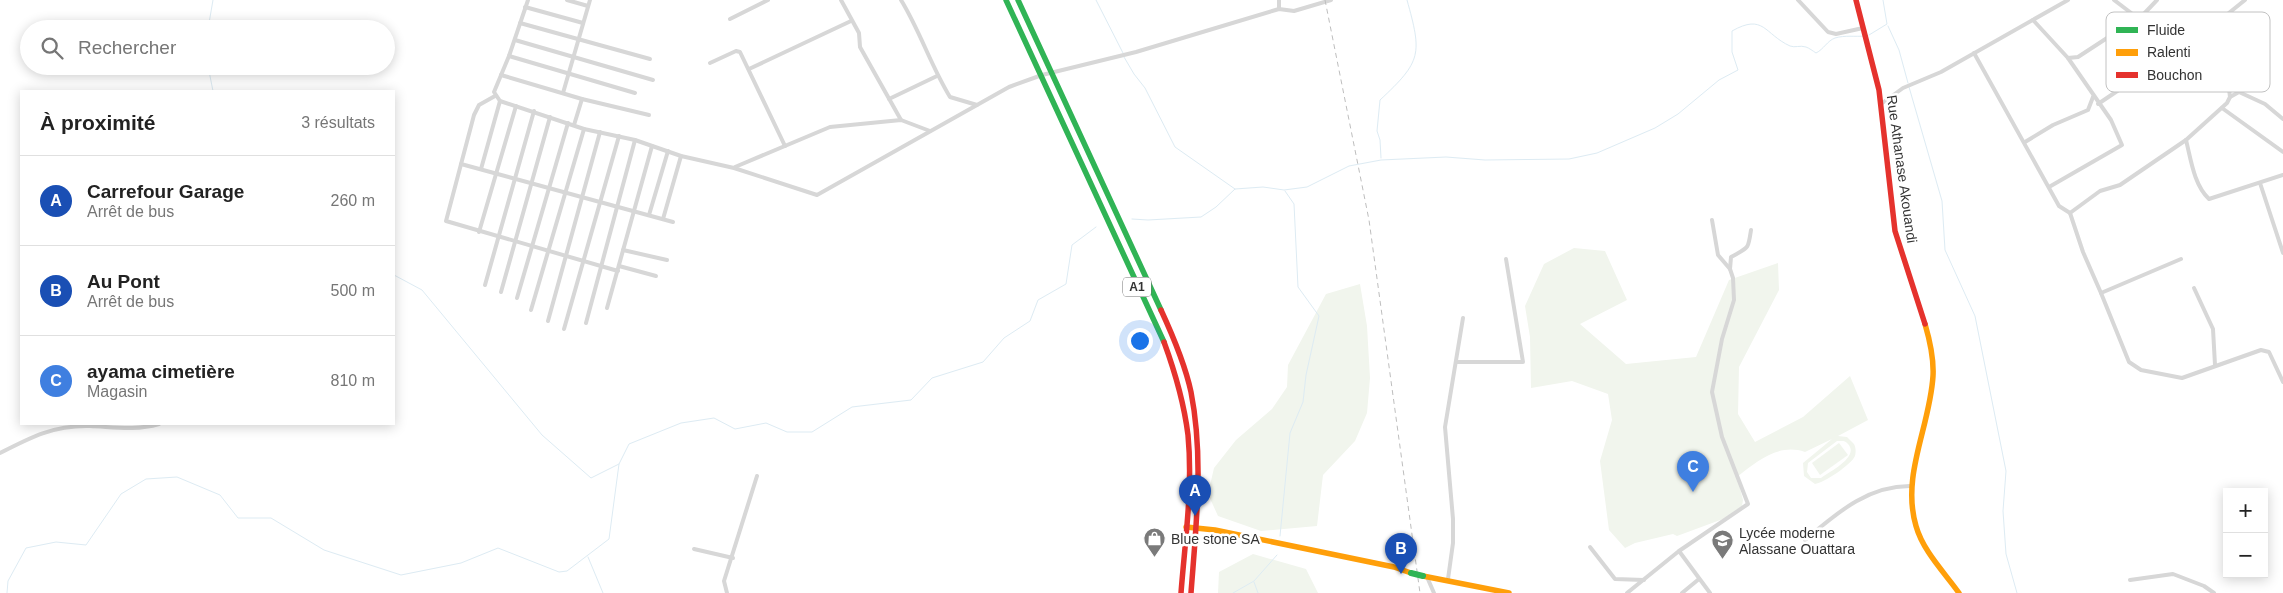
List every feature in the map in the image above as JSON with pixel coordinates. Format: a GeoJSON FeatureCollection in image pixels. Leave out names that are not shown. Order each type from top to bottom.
{"type":"FeatureCollection","features":[{"type":"Feature","properties":{"kind":"main road","name":"A1"},"geometry":{"type":"LineString","coordinates":[[1006,0],[1167,349],[1184,417],[1189,451],[1181,593]]}},
{"type":"Feature","properties":{"kind":"main road","name":"A1"},"geometry":{"type":"LineString","coordinates":[[1018,0],[1167,323],[1187,376],[1195,418],[1198,451],[1196,528],[1191,593]]}},
{"type":"Feature","properties":{"kind":"main road","name":"Rue Athanase Akouandi"},"geometry":{"type":"LineString","coordinates":[[1856,0],[1881,104],[1895,231],[1926,328],[1932,354],[1928,400],[1912,486],[1912,512],[1919,534],[1932,556],[1959,593]]}},
{"type":"Feature","properties":{"kind":"main road"},"geometry":{"type":"LineString","coordinates":[[1186,527],[1394,567],[1411,573],[1509,593]]}},
{"type":"Feature","properties":{"kind":"street"},"geometry":{"type":"LineString","coordinates":[[528,0],[509,56],[494,92],[500,101],[584,129],[635,140],[681,156],[734,168],[818,195],[1009,87],[1042,75],[1136,52],[1279,9],[1294,11],[1331,0]]}},
{"type":"Feature","properties":{"kind":"street"},"geometry":{"type":"LineString","coordinates":[[567,0],[588,6]]}},
{"type":"Feature","properties":{"kind":"street"},"geometry":{"type":"LineString","coordinates":[[563,93],[590,0]]}},
{"type":"Feature","properties":{"kind":"street"},"geometry":{"type":"LineString","coordinates":[[730,19],[768,0]]}},
{"type":"Feature","properties":{"kind":"street"},"geometry":{"type":"LineString","coordinates":[[840,0],[859,33],[860,47],[901,120]]}},
{"type":"Feature","properties":{"kind":"street"},"geometry":{"type":"LineString","coordinates":[[901,0],[910,14],[937,76],[950,97],[977,106]]}},
{"type":"Feature","properties":{"kind":"street"},"geometry":{"type":"LineString","coordinates":[[1279,0],[1279,9]]}},
{"type":"Feature","properties":{"kind":"street"},"geometry":{"type":"LineString","coordinates":[[1798,0],[1814,20],[1828,32],[1836,34],[1864,29]]}},
{"type":"Feature","properties":{"kind":"street"},"geometry":{"type":"LineString","coordinates":[[1881,104],[1903,88],[1941,72],[2068,0]]}},
{"type":"Feature","properties":{"kind":"street"},"geometry":{"type":"LineString","coordinates":[[2114,0],[2130,12]]}},
{"type":"Feature","properties":{"kind":"street"},"geometry":{"type":"LineString","coordinates":[[2143,12],[2157,0]]}},
{"type":"Feature","properties":{"kind":"street"},"geometry":{"type":"LineString","coordinates":[[2230,12],[2245,0]]}},
{"type":"Feature","properties":{"kind":"street"},"geometry":{"type":"LineString","coordinates":[[525,7],[583,23]]}},
{"type":"Feature","properties":{"kind":"street"},"geometry":{"type":"LineString","coordinates":[[749,69],[851,20]]}},
{"type":"Feature","properties":{"kind":"street"},"geometry":{"type":"LineString","coordinates":[[2033,20],[2068,58],[2093,97],[2111,120],[2122,145],[2049,187]]}},
{"type":"Feature","properties":{"kind":"street"},"geometry":{"type":"LineString","coordinates":[[520,23],[650,60]]}},
{"type":"Feature","properties":{"kind":"street"},"geometry":{"type":"LineString","coordinates":[[2068,58],[2078,57],[2106,39]]}},
{"type":"Feature","properties":{"kind":"street"},"geometry":{"type":"LineString","coordinates":[[514,40],[653,80]]}},
{"type":"Feature","properties":{"kind":"street"},"geometry":{"type":"LineString","coordinates":[[710,63],[738,51],[749,69],[785,146]]}},
{"type":"Feature","properties":{"kind":"street"},"geometry":{"type":"LineString","coordinates":[[1974,53],[2025,142],[2028,152],[2058,206],[2070,213],[2082,252],[2129,362],[2141,370],[2182,378],[2261,350],[2269,352],[2283,382]]}},
{"type":"Feature","properties":{"kind":"street"},"geometry":{"type":"LineString","coordinates":[[509,56],[635,93]]}},
{"type":"Feature","properties":{"kind":"street"},"geometry":{"type":"LineString","coordinates":[[501,75],[582,99],[649,115]]}},
{"type":"Feature","properties":{"kind":"street"},"geometry":{"type":"LineString","coordinates":[[889,99],[937,76]]}},
{"type":"Feature","properties":{"kind":"street"},"geometry":{"type":"LineString","coordinates":[[2098,104],[2116,92]]}},
{"type":"Feature","properties":{"kind":"street"},"geometry":{"type":"LineString","coordinates":[[2229,92],[2230,97]]}},
{"type":"Feature","properties":{"kind":"street"},"geometry":{"type":"LineString","coordinates":[[2070,213],[2100,191],[2120,185],[2186,140],[2222,108],[2230,97],[2239,92],[2266,104],[2283,119]]}},
{"type":"Feature","properties":{"kind":"street"},"geometry":{"type":"LineString","coordinates":[[496,96],[479,105],[446,221],[498,238],[618,272]]}},
{"type":"Feature","properties":{"kind":"street"},"geometry":{"type":"LineString","coordinates":[[2025,142],[2053,125],[2088,110],[2093,97]]}},
{"type":"Feature","properties":{"kind":"street"},"geometry":{"type":"LineString","coordinates":[[574,125],[582,99]]}},
{"type":"Feature","properties":{"kind":"street"},"geometry":{"type":"LineString","coordinates":[[481,169],[500,101]]}},
{"type":"Feature","properties":{"kind":"street"},"geometry":{"type":"LineString","coordinates":[[479,232],[516,106]]}},
{"type":"Feature","properties":{"kind":"street"},"geometry":{"type":"LineString","coordinates":[[2222,108],[2283,152]]}},
{"type":"Feature","properties":{"kind":"street"},"geometry":{"type":"LineString","coordinates":[[485,285],[534,111]]}},
{"type":"Feature","properties":{"kind":"street"},"geometry":{"type":"LineString","coordinates":[[501,292],[550,117]]}},
{"type":"Feature","properties":{"kind":"street"},"geometry":{"type":"LineString","coordinates":[[734,168],[830,127],[901,120],[930,131]]}},
{"type":"Feature","properties":{"kind":"street"},"geometry":{"type":"LineString","coordinates":[[517,298],[568,123]]}},
{"type":"Feature","properties":{"kind":"street"},"geometry":{"type":"LineString","coordinates":[[531,310],[584,129]]}},
{"type":"Feature","properties":{"kind":"street"},"geometry":{"type":"LineString","coordinates":[[548,321],[600,132]]}},
{"type":"Feature","properties":{"kind":"street"},"geometry":{"type":"LineString","coordinates":[[564,329],[619,136]]}},
{"type":"Feature","properties":{"kind":"street"},"geometry":{"type":"LineString","coordinates":[[586,323],[635,140]]}},
{"type":"Feature","properties":{"kind":"street"},"geometry":{"type":"LineString","coordinates":[[2186,140],[2202,193],[2209,199],[2283,175]]}},
{"type":"Feature","properties":{"kind":"street"},"geometry":{"type":"LineString","coordinates":[[607,308],[652,146]]}},
{"type":"Feature","properties":{"kind":"street"},"geometry":{"type":"LineString","coordinates":[[649,215],[668,151]]}},
{"type":"Feature","properties":{"kind":"street"},"geometry":{"type":"LineString","coordinates":[[663,219],[681,156]]}},
{"type":"Feature","properties":{"kind":"street"},"geometry":{"type":"LineString","coordinates":[[461,164],[673,222]]}},
{"type":"Feature","properties":{"kind":"street"},"geometry":{"type":"LineString","coordinates":[[2260,183],[2283,253]]}},
{"type":"Feature","properties":{"kind":"street"},"geometry":{"type":"LineString","coordinates":[[1712,220],[1718,255],[1730,269]]}},
{"type":"Feature","properties":{"kind":"street"},"geometry":{"type":"LineString","coordinates":[[1627,593],[1679,550],[1748,504],[1722,437],[1712,392],[1722,340],[1734,300],[1730,269],[1732,257],[1746,251],[1751,230]]}},
{"type":"Feature","properties":{"kind":"street"},"geometry":{"type":"LineString","coordinates":[[623,250],[666,260]]}},
{"type":"Feature","properties":{"kind":"street"},"geometry":{"type":"LineString","coordinates":[[1456,362],[1524,362],[1506,259]]}},
{"type":"Feature","properties":{"kind":"street"},"geometry":{"type":"LineString","coordinates":[[2101,293],[2181,259]]}},
{"type":"Feature","properties":{"kind":"street"},"geometry":{"type":"LineString","coordinates":[[620,266],[656,276]]}},
{"type":"Feature","properties":{"kind":"street"},"geometry":{"type":"LineString","coordinates":[[2194,288],[2213,329],[2215,365]]}},
{"type":"Feature","properties":{"kind":"street"},"geometry":{"type":"LineString","coordinates":[[1448,580],[1453,519],[1444,427],[1463,318]]}},
{"type":"Feature","properties":{"kind":"street"},"geometry":{"type":"LineString","coordinates":[[0,453],[25,439],[48,430],[89,426],[115,429],[139,428],[154,425]]}},
{"type":"Feature","properties":{"kind":"street"},"geometry":{"type":"LineString","coordinates":[[728,593],[724,581],[733,558],[757,476]]}},
{"type":"Feature","properties":{"kind":"street"},"geometry":{"type":"LineString","coordinates":[[1805,540],[1835,515],[1871,492],[1897,486],[1912,486]]}},
{"type":"Feature","properties":{"kind":"street"},"geometry":{"type":"LineString","coordinates":[[1590,547],[1615,579],[1644,580]]}},
{"type":"Feature","properties":{"kind":"street"},"geometry":{"type":"LineString","coordinates":[[694,549],[733,558]]}},
{"type":"Feature","properties":{"kind":"street"},"geometry":{"type":"LineString","coordinates":[[1679,550],[1710,593]]}},
{"type":"Feature","properties":{"kind":"street"},"geometry":{"type":"LineString","coordinates":[[2130,580],[2174,574],[2204,586],[2214,593]]}},
{"type":"Feature","properties":{"kind":"street"},"geometry":{"type":"LineString","coordinates":[[1425,576],[1434,593]]}},
{"type":"Feature","properties":{"kind":"street"},"geometry":{"type":"LineString","coordinates":[[1682,593],[1699,579]]}},
{"type":"Feature","properties":{"kind":"shaded area"},"geometry":{"type":"Polygon","coordinates":[[[1574,248],[1605,251],[1627,300],[1580,324],[1626,364],[1696,357],[1729,280],[1778,263],[1779,290],[1739,367],[1738,414],[1755,442],[1803,417],[1850,376],[1868,420],[1838,436],[1847,437],[1854,444],[1855,456],[1849,464],[1837,473],[1815,484],[1804,476],[1803,463],[1832,439],[1805,452],[1786,450],[1769,455],[1737,477],[1743,500],[1742,506],[1723,519],[1677,536],[1673,534],[1635,543],[1625,548],[1609,530],[1600,461],[1612,420],[1608,394],[1572,381],[1531,388],[1530,337],[1525,306],[1544,264],[1574,248]],[[1837,441],[1808,463],[1807,472],[1811,478],[1821,478],[1847,459],[1851,449],[1846,442],[1837,441]]]}},
{"type":"Feature","properties":{"kind":"shaded area"},"geometry":{"type":"Polygon","coordinates":[[[1360,284],[1367,326],[1370,378],[1367,413],[1355,441],[1323,475],[1317,526],[1261,531],[1218,516],[1208,494],[1214,468],[1236,440],[1272,409],[1287,387],[1288,365],[1326,294],[1360,284]]]}},
{"type":"Feature","properties":{"kind":"shaded area"},"geometry":{"type":"Polygon","coordinates":[[[1839,443],[1848,455],[1820,475],[1812,463],[1839,443]]]}},
{"type":"Feature","properties":{"kind":"shaded area"},"geometry":{"type":"Polygon","coordinates":[[[1253,554],[1306,569],[1318,593],[1218,593],[1219,572],[1253,554]]]}},
{"type":"Feature","properties":{"kind":"waterway"},"geometry":{"type":"LineString","coordinates":[[210,20],[213,0]]}},
{"type":"Feature","properties":{"kind":"waterway"},"geometry":{"type":"LineString","coordinates":[[1096,0],[1123,53]]}},
{"type":"Feature","properties":{"kind":"waterway"},"geometry":{"type":"LineString","coordinates":[[1381,158],[1380,140],[1377,131],[1380,100],[1404,76],[1415,56],[1415,33],[1407,0]]}},
{"type":"Feature","properties":{"kind":"waterway"},"geometry":{"type":"LineString","coordinates":[[1869,35],[1887,24],[1883,0]]}},
{"type":"Feature","properties":{"kind":"waterway"},"geometry":{"type":"LineString","coordinates":[[1132,219],[1201,217],[1216,207],[1235,189],[1263,187],[1284,190],[1307,187],[1349,166],[1381,160],[1446,157],[1485,160],[1569,159],[1597,153],[1655,128],[1678,114],[1719,80],[1738,70],[1732,52],[1732,31],[1743,26],[1758,25],[1790,46],[1806,47],[1816,53],[1835,38],[1865,36]]}},
{"type":"Feature","properties":{"kind":"waterway"},"geometry":{"type":"LineString","coordinates":[[1888,26],[1899,50],[1908,83]]}},
{"type":"Feature","properties":{"kind":"waterway"},"geometry":{"type":"LineString","coordinates":[[1124,57],[1145,88],[1175,147],[1235,189]]}},
{"type":"Feature","properties":{"kind":"waterway"},"geometry":{"type":"LineString","coordinates":[[210,75],[213,90]]}},
{"type":"Feature","properties":{"kind":"waterway"},"geometry":{"type":"LineString","coordinates":[[1909,87],[1942,201],[1945,250],[1975,316],[2006,471],[2003,511],[2006,554],[2017,593]]}},
{"type":"Feature","properties":{"kind":"waterway"},"geometry":{"type":"LineString","coordinates":[[1280,536],[1290,433],[1303,402],[1306,375],[1319,316],[1298,287],[1294,204],[1285,191]]}},
{"type":"Feature","properties":{"kind":"waterway"},"geometry":{"type":"LineString","coordinates":[[7,593],[8,581],[26,548],[56,542],[86,545],[121,494],[146,479],[177,477],[220,495],[238,518],[271,518],[324,550],[401,575],[461,563],[498,548],[559,572],[567,571],[609,539],[619,464],[629,444],[681,423],[714,418],[735,429],[766,423],[787,432],[812,432],[852,407],[911,400],[932,378],[983,362],[1004,338],[1030,321],[1038,300],[1066,284],[1072,245],[1096,227]]}},
{"type":"Feature","properties":{"kind":"waterway"},"geometry":{"type":"LineString","coordinates":[[395,276],[422,290],[542,435],[591,478],[619,464]]}},
{"type":"Feature","properties":{"kind":"waterway"},"geometry":{"type":"LineString","coordinates":[[1233,593],[1254,581],[1277,555]]}},
{"type":"Feature","properties":{"kind":"waterway"},"geometry":{"type":"LineString","coordinates":[[588,557],[603,593]]}},
{"type":"Feature","properties":{"kind":"waterway"},"geometry":{"type":"LineString","coordinates":[[1254,582],[1258,593]]}},
{"type":"Feature","properties":{"kind":"railway"},"geometry":{"type":"LineString","coordinates":[[1325,0],[1369,220],[1420,593]]}},
{"type":"Feature","properties":{"kind":"traffic: fast"},"geometry":{"type":"LineString","coordinates":[[1006,0],[1164,342]]}},
{"type":"Feature","properties":{"kind":"traffic: fast"},"geometry":{"type":"LineString","coordinates":[[1018,0],[1161,310]]}},
{"type":"Feature","properties":{"kind":"traffic: fast"},"geometry":{"type":"LineString","coordinates":[[1411,573],[1423,576]]}},
{"type":"Feature","properties":{"kind":"traffic: slow"},"geometry":{"type":"LineString","coordinates":[[1925,324],[1931,350],[1933,376],[1931,395],[1914,470],[1912,507],[1919,535],[1935,561],[1959,593]]}},
{"type":"Feature","properties":{"kind":"traffic: slow"},"geometry":{"type":"LineString","coordinates":[[1186,527],[1215,530],[1394,567],[1411,573]]}},
{"type":"Feature","properties":{"kind":"traffic: slow"},"geometry":{"type":"LineString","coordinates":[[1423,576],[1509,593]]}},
{"type":"Feature","properties":{"kind":"traffic: jam"},"geometry":{"type":"LineString","coordinates":[[1856,0],[1879,90],[1895,231],[1925,324]]}},
{"type":"Feature","properties":{"kind":"traffic: jam"},"geometry":{"type":"LineString","coordinates":[[1161,310],[1185,371],[1195,417],[1198,492],[1191,593]]}},
{"type":"Feature","properties":{"kind":"traffic: jam"},"geometry":{"type":"LineString","coordinates":[[1164,342],[1179,388],[1188,435],[1190,475],[1181,593]]}},
{"type":"Feature","properties":{"kind":"place","name":"ayama cimetière"},"geometry":{"type":"Point","coordinates":[1693,492]}},
{"type":"Feature","properties":{"kind":"place","name":"Carrefour Garage"},"geometry":{"type":"Point","coordinates":[1195,516]}},
{"type":"Feature","properties":{"kind":"place","name":"Blue stone SA"},"geometry":{"type":"Point","coordinates":[1155,558]}},
{"type":"Feature","properties":{"kind":"place","name":"Lycée moderne Alassane Ouattara"},"geometry":{"type":"Point","coordinates":[1723,560]}},
{"type":"Feature","properties":{"kind":"place","name":"Au Pont"},"geometry":{"type":"Point","coordinates":[1401,574]}}]}
